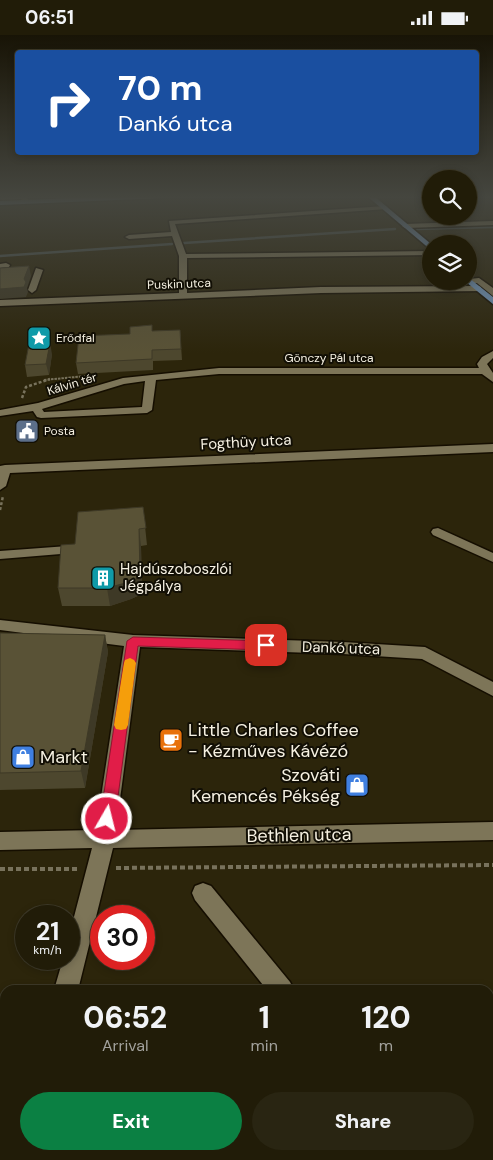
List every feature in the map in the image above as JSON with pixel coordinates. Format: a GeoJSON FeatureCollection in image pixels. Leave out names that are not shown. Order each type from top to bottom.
{"type":"FeatureCollection","features":[{"type":"Feature","properties":{"kind":"main road"},"geometry":{"type":"LineString","coordinates":[[478,289],[492,298]]}},
{"type":"Feature","properties":{"kind":"street"},"geometry":{"type":"LineString","coordinates":[[180,248],[183,257],[183,297]]}},
{"type":"Feature","properties":{"kind":"street"},"geometry":{"type":"LineString","coordinates":[[183,257],[422,253]]}},
{"type":"Feature","properties":{"kind":"street"},"geometry":{"type":"LineString","coordinates":[[32,290],[39,270]]}},
{"type":"Feature","properties":{"kind":"street"},"geometry":{"type":"LineString","coordinates":[[477,280],[479,280],[492,298]]}},
{"type":"Feature","properties":{"kind":"street","name":"Puskin utca"},"geometry":{"type":"LineString","coordinates":[[0,303],[321,291],[478,289]]}},
{"type":"Feature","properties":{"kind":"street"},"geometry":{"type":"LineString","coordinates":[[493,355],[483,362],[485,371],[493,379]]}},
{"type":"Feature","properties":{"kind":"street","name":"Gönczy Pál utca"},"geometry":{"type":"LineString","coordinates":[[151,377],[219,371],[485,371]]}},
{"type":"Feature","properties":{"kind":"street"},"geometry":{"type":"LineString","coordinates":[[38,411],[41,415],[147,410],[151,377]]}},
{"type":"Feature","properties":{"kind":"street","name":"Kálvin tér"},"geometry":{"type":"LineString","coordinates":[[0,413],[40,407],[123,381],[151,377]]}},
{"type":"Feature","properties":{"kind":"street"},"geometry":{"type":"LineString","coordinates":[[76,396],[77,413]]}},
{"type":"Feature","properties":{"kind":"street","name":"Fogthüy utca"},"geometry":{"type":"LineString","coordinates":[[5,469],[493,448]]}},
{"type":"Feature","properties":{"kind":"street"},"geometry":{"type":"LineString","coordinates":[[0,486],[5,469]]}},
{"type":"Feature","properties":{"kind":"street"},"geometry":{"type":"LineString","coordinates":[[438,531],[493,558]]}},
{"type":"Feature","properties":{"kind":"street"},"geometry":{"type":"LineString","coordinates":[[0,555],[68,550]]}},
{"type":"Feature","properties":{"kind":"street","name":"Dankó utca"},"geometry":{"type":"LineString","coordinates":[[0,625],[133,641],[424,653],[493,690]]}},
{"type":"Feature","properties":{"kind":"street"},"geometry":{"type":"LineString","coordinates":[[67,985],[105,839],[133,641]]}},
{"type":"Feature","properties":{"kind":"street","name":"Bethlen utca"},"geometry":{"type":"LineString","coordinates":[[0,841],[493,831]]}},
{"type":"Feature","properties":{"kind":"street"},"geometry":{"type":"LineString","coordinates":[[203,893],[278,985]]}},
{"type":"Feature","properties":{"kind":"path"},"geometry":{"type":"LineString","coordinates":[[19,404],[26,387],[34,383],[46,379],[105,375]]}},
{"type":"Feature","properties":{"kind":"path"},"geometry":{"type":"LineString","coordinates":[[0,869],[493,865]]}},
{"type":"Feature","properties":{"kind":"building"},"geometry":{"type":"Polygon","coordinates":[[[29,266],[24,279],[26,282],[24,287],[0,289],[0,268],[29,266]]]}},
{"type":"Feature","properties":{"kind":"building"},"geometry":{"type":"Polygon","coordinates":[[[152,325],[152,331],[180,330],[181,349],[152,350],[152,359],[76,363],[79,336],[130,334],[130,327],[152,325]]]}},
{"type":"Feature","properties":{"kind":"building"},"geometry":{"type":"Polygon","coordinates":[[[50,343],[46,364],[25,365],[29,344],[50,343]]]}},
{"type":"Feature","properties":{"kind":"building","name":"Hajdúszoboszlói Jégpálya"},"geometry":{"type":"Polygon","coordinates":[[[143,507],[146,528],[139,529],[140,577],[107,588],[58,588],[61,545],[75,544],[78,512],[143,507]]]}},
{"type":"Feature","properties":{"kind":"building"},"geometry":{"type":"Polygon","coordinates":[[[0,633],[105,635],[81,771],[0,773],[0,633]]]}},
{"type":"Feature","properties":{"kind":"waterway"},"geometry":{"type":"LineString","coordinates":[[0,256],[108,248]]}},
{"type":"Feature","properties":{"kind":"slow traffic"},"geometry":{"type":"LineString","coordinates":[[121,725],[130,663]]}},
{"type":"Feature","properties":{"kind":"place","name":"Erődfal"},"geometry":{"type":"Point","coordinates":[39,338]}},
{"type":"Feature","properties":{"kind":"place","name":"Posta"},"geometry":{"type":"Point","coordinates":[27,431]}},
{"type":"Feature","properties":{"kind":"place","name":"Hajdúszoboszlói Jégpálya"},"geometry":{"type":"Point","coordinates":[103,578]}},
{"type":"Feature","properties":{"kind":"place","name":"Little Charles Coffee - Kézműves Kávézó"},"geometry":{"type":"Point","coordinates":[171,740]}},
{"type":"Feature","properties":{"kind":"place","name":"Markt"},"geometry":{"type":"Point","coordinates":[23,757]}},
{"type":"Feature","properties":{"kind":"place","name":"Szováti Kemencés Pékség"},"geometry":{"type":"Point","coordinates":[357,785]}},
{"type":"Feature","properties":{"kind":"route"},"geometry":{"type":"LineString","coordinates":[[107,819],[133,641],[266,645]]}}]}
